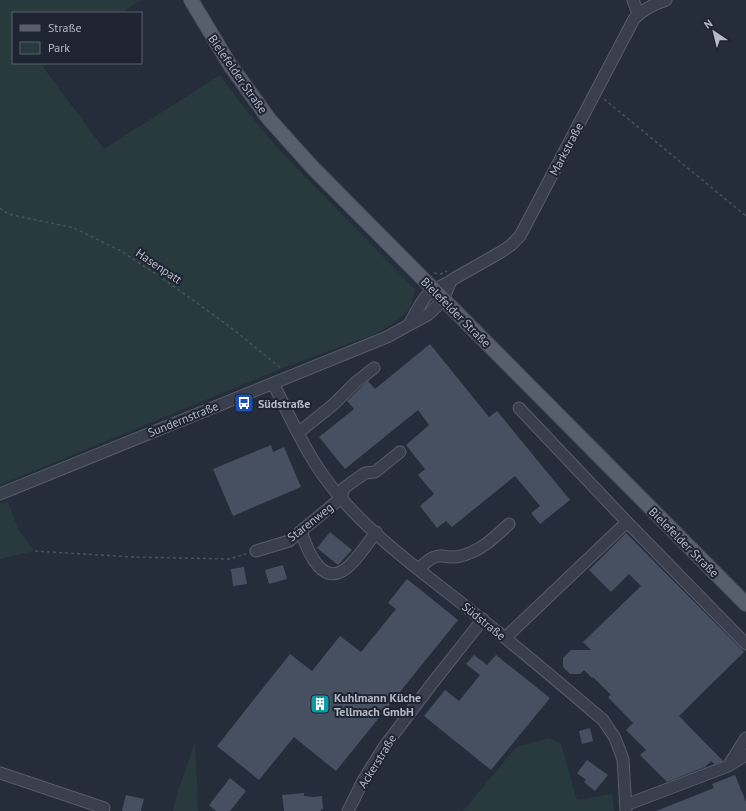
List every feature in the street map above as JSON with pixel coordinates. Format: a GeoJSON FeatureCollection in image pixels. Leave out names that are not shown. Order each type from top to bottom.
{"type":"FeatureCollection","features":[{"type":"Feature","properties":{"kind":"main road","name":"Bielefelder Straße"},"geometry":{"type":"LineString","coordinates":[[191,0],[230,65],[270,119],[314,169],[746,604]]}},
{"type":"Feature","properties":{"kind":"street"},"geometry":{"type":"LineString","coordinates":[[633,0],[638,14]]}},
{"type":"Feature","properties":{"kind":"street","name":"Markstraße"},"geometry":{"type":"LineString","coordinates":[[429,285],[450,283],[455,278],[511,245],[520,236],[629,28],[638,14],[648,7],[666,0]]}},
{"type":"Feature","properties":{"kind":"street"},"geometry":{"type":"LineString","coordinates":[[444,300],[450,283]]}},
{"type":"Feature","properties":{"kind":"street"},"geometry":{"type":"LineString","coordinates":[[410,324],[424,300],[429,285]]}},
{"type":"Feature","properties":{"kind":"street","name":"Sundernstraße"},"geometry":{"type":"LineString","coordinates":[[0,494],[387,337],[429,314],[444,300]]}},
{"type":"Feature","properties":{"kind":"street"},"geometry":{"type":"LineString","coordinates":[[298,433],[334,404],[355,383],[374,368]]}},
{"type":"Feature","properties":{"kind":"street","name":"Südstraße"},"geometry":{"type":"LineString","coordinates":[[273,383],[298,433],[325,478],[359,518],[418,569],[483,619],[603,720],[615,738],[623,760],[626,807]]}},
{"type":"Feature","properties":{"kind":"street"},"geometry":{"type":"LineString","coordinates":[[519,408],[746,644]]}},
{"type":"Feature","properties":{"kind":"street","name":"Starenweg"},"geometry":{"type":"LineString","coordinates":[[256,551],[289,542],[341,498],[344,488],[365,473],[375,472],[400,452]]}},
{"type":"Feature","properties":{"kind":"street"},"geometry":{"type":"LineString","coordinates":[[505,638],[627,522]]}},
{"type":"Feature","properties":{"kind":"street"},"geometry":{"type":"LineString","coordinates":[[418,569],[431,558],[440,556],[456,558],[472,552],[489,543],[509,524]]}},
{"type":"Feature","properties":{"kind":"street"},"geometry":{"type":"LineString","coordinates":[[301,531],[311,556],[319,567],[326,573],[333,574],[340,572],[351,565],[376,532]]}},
{"type":"Feature","properties":{"kind":"street","name":"Ackerstraße"},"geometry":{"type":"LineString","coordinates":[[348,811],[364,779],[384,747],[483,619]]}},
{"type":"Feature","properties":{"kind":"street"},"geometry":{"type":"LineString","coordinates":[[728,766],[746,738]]}},
{"type":"Feature","properties":{"kind":"street"},"geometry":{"type":"LineString","coordinates":[[626,807],[631,803],[728,766],[746,755]]}},
{"type":"Feature","properties":{"kind":"street"},"geometry":{"type":"LineString","coordinates":[[0,773],[104,808]]}},
{"type":"Feature","properties":{"kind":"path"},"geometry":{"type":"LineString","coordinates":[[596,92],[746,216]]}},
{"type":"Feature","properties":{"kind":"path","name":"Hasenpatt"},"geometry":{"type":"LineString","coordinates":[[0,208],[8,214],[74,228],[121,251],[229,326],[285,372],[288,377]]}},
{"type":"Feature","properties":{"kind":"path"},"geometry":{"type":"LineString","coordinates":[[429,285],[434,273],[441,274],[448,270]]}},
{"type":"Feature","properties":{"kind":"path"},"geometry":{"type":"LineString","coordinates":[[35,551],[132,557],[229,559],[256,551]]}},
{"type":"Feature","properties":{"kind":"green space"},"geometry":{"type":"Polygon","coordinates":[[[0,0],[141,0],[123,12],[12,12],[12,64],[47,64],[43,67],[104,149],[220,75],[242,105],[282,153],[415,289],[410,309],[395,322],[375,334],[283,368],[0,485],[0,0]]]}},
{"type":"Feature","properties":{"kind":"green space"},"geometry":{"type":"Polygon","coordinates":[[[8,502],[18,529],[34,551],[0,559],[0,504],[8,502]]]}},
{"type":"Feature","properties":{"kind":"green space"},"geometry":{"type":"Polygon","coordinates":[[[549,738],[561,744],[577,800],[612,794],[614,811],[463,811],[516,747],[549,738]]]}},
{"type":"Feature","properties":{"kind":"green space"},"geometry":{"type":"Polygon","coordinates":[[[195,742],[198,811],[173,811],[178,791],[195,742]]]}},
{"type":"Feature","properties":{"kind":"building"},"geometry":{"type":"Polygon","coordinates":[[[430,344],[489,417],[497,411],[570,500],[540,524],[531,513],[540,506],[515,476],[452,527],[446,521],[437,528],[420,506],[434,494],[418,475],[425,469],[406,445],[429,425],[418,410],[345,469],[319,437],[354,409],[347,401],[368,381],[375,389],[430,344]]]}},
{"type":"Feature","properties":{"kind":"building"},"geometry":{"type":"Polygon","coordinates":[[[271,445],[273,452],[284,447],[301,487],[233,516],[213,469],[271,445]]]}},
{"type":"Feature","properties":{"kind":"building"},"geometry":{"type":"Polygon","coordinates":[[[330,532],[352,550],[338,565],[317,548],[330,532]]]}},
{"type":"Feature","properties":{"kind":"building"},"geometry":{"type":"Polygon","coordinates":[[[626,533],[744,652],[679,716],[723,761],[714,764],[711,761],[705,767],[667,782],[640,755],[646,750],[626,730],[633,723],[608,697],[611,695],[584,670],[580,674],[570,674],[563,667],[563,658],[571,650],[591,650],[583,642],[641,586],[629,574],[611,592],[589,570],[626,533]]]}},
{"type":"Feature","properties":{"kind":"building"},"geometry":{"type":"Polygon","coordinates":[[[283,565],[287,579],[269,584],[265,570],[283,565]]]}},
{"type":"Feature","properties":{"kind":"building"},"geometry":{"type":"Polygon","coordinates":[[[244,567],[247,584],[233,586],[231,569],[244,567]]]}},
{"type":"Feature","properties":{"kind":"building","name":"Kuhlmann Küche Tellmach GmbH"},"geometry":{"type":"Polygon","coordinates":[[[407,579],[458,620],[336,771],[294,737],[259,780],[217,746],[290,654],[312,671],[340,636],[361,652],[396,609],[388,603],[407,579]]]}},
{"type":"Feature","properties":{"kind":"building"},"geometry":{"type":"Polygon","coordinates":[[[474,655],[487,665],[496,655],[550,698],[491,770],[424,716],[445,690],[459,701],[480,675],[466,664],[474,655]]]}},
{"type":"Feature","properties":{"kind":"building"},"geometry":{"type":"Polygon","coordinates":[[[590,728],[593,741],[582,744],[579,731],[590,728]]]}},
{"type":"Feature","properties":{"kind":"building"},"geometry":{"type":"Polygon","coordinates":[[[587,760],[608,775],[595,791],[584,782],[586,780],[577,773],[587,760]]]}},
{"type":"Feature","properties":{"kind":"building"},"geometry":{"type":"Polygon","coordinates":[[[735,775],[746,802],[746,811],[656,811],[714,788],[712,784],[735,775]]]}},
{"type":"Feature","properties":{"kind":"building"},"geometry":{"type":"Polygon","coordinates":[[[230,778],[246,791],[230,811],[216,811],[209,805],[230,778]]]}},
{"type":"Feature","properties":{"kind":"building"},"geometry":{"type":"Polygon","coordinates":[[[304,793],[304,796],[322,796],[323,809],[321,809],[321,811],[284,811],[282,795],[304,793]]]}},
{"type":"Feature","properties":{"kind":"building"},"geometry":{"type":"Polygon","coordinates":[[[126,795],[144,799],[141,811],[122,811],[126,795]]]}},
{"type":"Feature","properties":{"kind":"place","name":"Südstraße"},"geometry":{"type":"Point","coordinates":[244,403]}},
{"type":"Feature","properties":{"kind":"place","name":"Kuhlmann Küche Tellmach GmbH"},"geometry":{"type":"Point","coordinates":[320,704]}}]}
